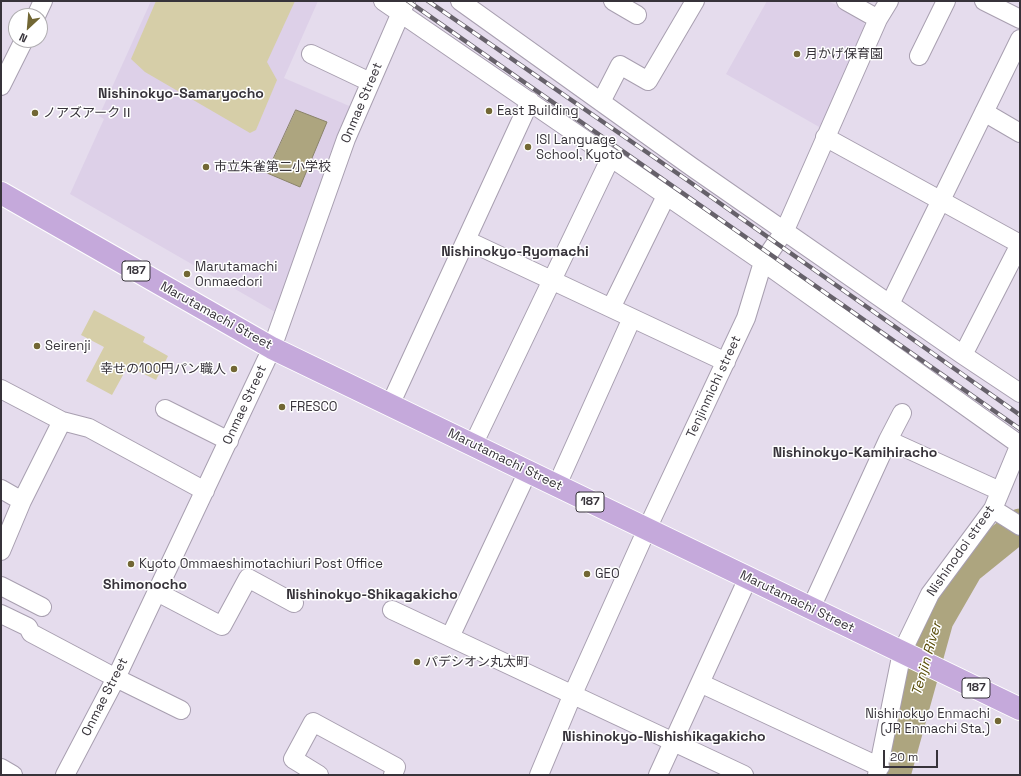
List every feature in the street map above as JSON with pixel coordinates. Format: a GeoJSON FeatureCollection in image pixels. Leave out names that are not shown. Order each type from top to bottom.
{"type":"FeatureCollection","features":[{"type":"Feature","properties":{"kind":"main road","name":"Marutamachi Street"},"geometry":{"type":"LineString","coordinates":[[1,193],[272,348],[1020,709]]}},
{"type":"Feature","properties":{"kind":"street"},"geometry":{"type":"LineString","coordinates":[[383,1],[403,7],[530,101],[763,262],[1020,445]]}},
{"type":"Feature","properties":{"kind":"street"},"geometry":{"type":"LineString","coordinates":[[460,1],[963,356],[1020,393]]}},
{"type":"Feature","properties":{"kind":"street"},"geometry":{"type":"LineString","coordinates":[[613,1],[637,15]]}},
{"type":"Feature","properties":{"kind":"street"},"geometry":{"type":"LineString","coordinates":[[602,102],[620,65],[648,81],[695,1]]}},
{"type":"Feature","properties":{"kind":"street"},"geometry":{"type":"LineString","coordinates":[[846,1],[878,19]]}},
{"type":"Feature","properties":{"kind":"street","name":"Tenjinmichi street"},"geometry":{"type":"LineString","coordinates":[[539,775],[572,696],[647,529],[746,318],[763,262],[785,230],[825,136],[878,19],[889,1]]}},
{"type":"Feature","properties":{"kind":"street"},"geometry":{"type":"LineString","coordinates":[[919,56],[946,1]]}},
{"type":"Feature","properties":{"kind":"street"},"geometry":{"type":"LineString","coordinates":[[984,1],[1020,19]]}},
{"type":"Feature","properties":{"kind":"street","name":"Onmae Street"},"geometry":{"type":"LineString","coordinates":[[65,775],[116,678],[272,348],[346,139],[403,7]]}},
{"type":"Feature","properties":{"kind":"street"},"geometry":{"type":"LineString","coordinates":[[890,304],[1020,39]]}},
{"type":"Feature","properties":{"kind":"street"},"geometry":{"type":"LineString","coordinates":[[1,86],[20,48]]}},
{"type":"Feature","properties":{"kind":"street"},"geometry":{"type":"LineString","coordinates":[[311,54],[370,82]]}},
{"type":"Feature","properties":{"kind":"street"},"geometry":{"type":"LineString","coordinates":[[390,405],[530,101]]}},
{"type":"Feature","properties":{"kind":"street"},"geometry":{"type":"LineString","coordinates":[[984,112],[1020,133]]}},
{"type":"Feature","properties":{"kind":"street"},"geometry":{"type":"LineString","coordinates":[[825,136],[1020,244],[963,356]]}},
{"type":"Feature","properties":{"kind":"street"},"geometry":{"type":"LineString","coordinates":[[473,445],[610,157]]}},
{"type":"Feature","properties":{"kind":"street"},"geometry":{"type":"LineString","coordinates":[[611,308],[666,196]]}},
{"type":"Feature","properties":{"kind":"street"},"geometry":{"type":"LineString","coordinates":[[466,240],[726,362]]}},
{"type":"Feature","properties":{"kind":"street"},"geometry":{"type":"LineString","coordinates":[[557,485],[632,318]]}},
{"type":"Feature","properties":{"kind":"street"},"geometry":{"type":"LineString","coordinates":[[1,389],[62,421],[89,428],[205,491]]}},
{"type":"Feature","properties":{"kind":"street"},"geometry":{"type":"LineString","coordinates":[[166,409],[228,441]]}},
{"type":"Feature","properties":{"kind":"street"},"geometry":{"type":"LineString","coordinates":[[811,608],[888,440],[902,413]]}},
{"type":"Feature","properties":{"kind":"street"},"geometry":{"type":"LineString","coordinates":[[1,551],[22,501],[62,421]]}},
{"type":"Feature","properties":{"kind":"street"},"geometry":{"type":"LineString","coordinates":[[888,440],[1000,491]]}},
{"type":"Feature","properties":{"kind":"street","name":"Nishinodoi street"},"geometry":{"type":"LineString","coordinates":[[879,771],[906,654],[930,594],[993,509],[1020,445]]}},
{"type":"Feature","properties":{"kind":"street"},"geometry":{"type":"LineString","coordinates":[[450,637],[528,471]]}},
{"type":"Feature","properties":{"kind":"street"},"geometry":{"type":"LineString","coordinates":[[1,490],[22,501]]}},
{"type":"Feature","properties":{"kind":"street"},"geometry":{"type":"LineString","coordinates":[[993,509],[1015,522]]}},
{"type":"Feature","properties":{"kind":"street"},"geometry":{"type":"LineString","coordinates":[[157,592],[222,626],[248,578],[294,603]]}},
{"type":"Feature","properties":{"kind":"street"},"geometry":{"type":"LineString","coordinates":[[658,775],[748,578]]}},
{"type":"Feature","properties":{"kind":"street"},"geometry":{"type":"LineString","coordinates":[[1,586],[42,607]]}},
{"type":"Feature","properties":{"kind":"street"},"geometry":{"type":"LineString","coordinates":[[392,610],[572,696],[744,775]]}},
{"type":"Feature","properties":{"kind":"street"},"geometry":{"type":"LineString","coordinates":[[1,614],[28,627],[31,633],[116,678],[181,710]]}},
{"type":"Feature","properties":{"kind":"street"},"geometry":{"type":"LineString","coordinates":[[700,683],[879,771]]}},
{"type":"Feature","properties":{"kind":"street"},"geometry":{"type":"LineString","coordinates":[[319,775],[293,759],[313,722],[396,767],[392,775]]}},
{"type":"Feature","properties":{"kind":"street"},"geometry":{"type":"LineString","coordinates":[[1,768],[13,775]]}},
{"type":"Feature","properties":{"kind":"shaded area","name":"市立朱雀第二小学校"},"geometry":{"type":"Polygon","coordinates":[[[151,1],[318,1],[284,78],[354,108],[297,260],[275,312],[70,194],[104,119],[99,116],[151,1]]]}},
{"type":"Feature","properties":{"kind":"shaded area"},"geometry":{"type":"Polygon","coordinates":[[[156,1],[295,1],[267,62],[277,80],[256,130],[250,133],[145,72],[131,59],[156,1]]]}},
{"type":"Feature","properties":{"kind":"shaded area","name":"月かげ保育園"},"geometry":{"type":"Polygon","coordinates":[[[767,1],[828,1],[863,18],[866,34],[821,128],[726,74],[767,1]]]}},
{"type":"Feature","properties":{"kind":"shaded area"},"geometry":{"type":"Polygon","coordinates":[[[296,110],[327,122],[300,187],[267,173],[296,110]]]}},
{"type":"Feature","properties":{"kind":"shaded area"},"geometry":{"type":"Polygon","coordinates":[[[94,310],[145,337],[143,342],[168,356],[156,380],[128,366],[112,395],[86,381],[104,347],[81,335],[94,310]]]}},
{"type":"Feature","properties":{"kind":"waterway","name":"Tenjin River"},"geometry":{"type":"LineString","coordinates":[[894,775],[937,620],[967,568],[1020,525]]}},
{"type":"Feature","properties":{"kind":"railway"},"geometry":{"type":"LineString","coordinates":[[408,1],[1020,429]]}},
{"type":"Feature","properties":{"kind":"railway"},"geometry":{"type":"LineString","coordinates":[[428,1],[687,180],[1020,415]]}},
{"type":"Feature","properties":{"kind":"place","name":"月かげ保育園"},"geometry":{"type":"Point","coordinates":[797,54]}},
{"type":"Feature","properties":{"kind":"place","name":"East Building"},"geometry":{"type":"Point","coordinates":[489,111]}},
{"type":"Feature","properties":{"kind":"place","name":"ノアズアークⅡ"},"geometry":{"type":"Point","coordinates":[35,113]}},
{"type":"Feature","properties":{"kind":"place","name":"ISI Language School, Kyoto"},"geometry":{"type":"Point","coordinates":[528,147]}},
{"type":"Feature","properties":{"kind":"place","name":"市立朱雀第二小学校"},"geometry":{"type":"Point","coordinates":[206,167]}},
{"type":"Feature","properties":{"kind":"place","name":"Marutamachi Onmaedori"},"geometry":{"type":"Point","coordinates":[187,274]}},
{"type":"Feature","properties":{"kind":"place","name":"Seirenji"},"geometry":{"type":"Point","coordinates":[37,346]}},
{"type":"Feature","properties":{"kind":"place","name":"幸せの100円パン職人"},"geometry":{"type":"Point","coordinates":[234,369]}},
{"type":"Feature","properties":{"kind":"place","name":"FRESCO"},"geometry":{"type":"Point","coordinates":[282,407]}},
{"type":"Feature","properties":{"kind":"place","name":"Kyoto Ommaeshimotachiuri Post Office"},"geometry":{"type":"Point","coordinates":[131,564]}},
{"type":"Feature","properties":{"kind":"place","name":"GEO"},"geometry":{"type":"Point","coordinates":[587,574]}},
{"type":"Feature","properties":{"kind":"place","name":"パデシオン丸太町"},"geometry":{"type":"Point","coordinates":[417,662]}},
{"type":"Feature","properties":{"kind":"place","name":"Nishinokyo Enmachi (JR Enmachi Sta.)"},"geometry":{"type":"Point","coordinates":[998,721]}},
{"type":"Feature","properties":{"kind":"district","name":"Nishinokyo-Samaryocho"},"geometry":{"type":"Point","coordinates":[181,94]}},
{"type":"Feature","properties":{"kind":"district","name":"Nishinokyo-Ryomachi"},"geometry":{"type":"Point","coordinates":[515,252]}},
{"type":"Feature","properties":{"kind":"district","name":"Nishinokyo-Kamihiracho"},"geometry":{"type":"Point","coordinates":[855,453]}},
{"type":"Feature","properties":{"kind":"district","name":"Shimonocho"},"geometry":{"type":"Point","coordinates":[145,585]}},
{"type":"Feature","properties":{"kind":"district","name":"Nishinokyo-Shikagakicho"},"geometry":{"type":"Point","coordinates":[372,595]}},
{"type":"Feature","properties":{"kind":"district","name":"Nishinokyo-Nishishikagakicho"},"geometry":{"type":"Point","coordinates":[664,737]}}]}
